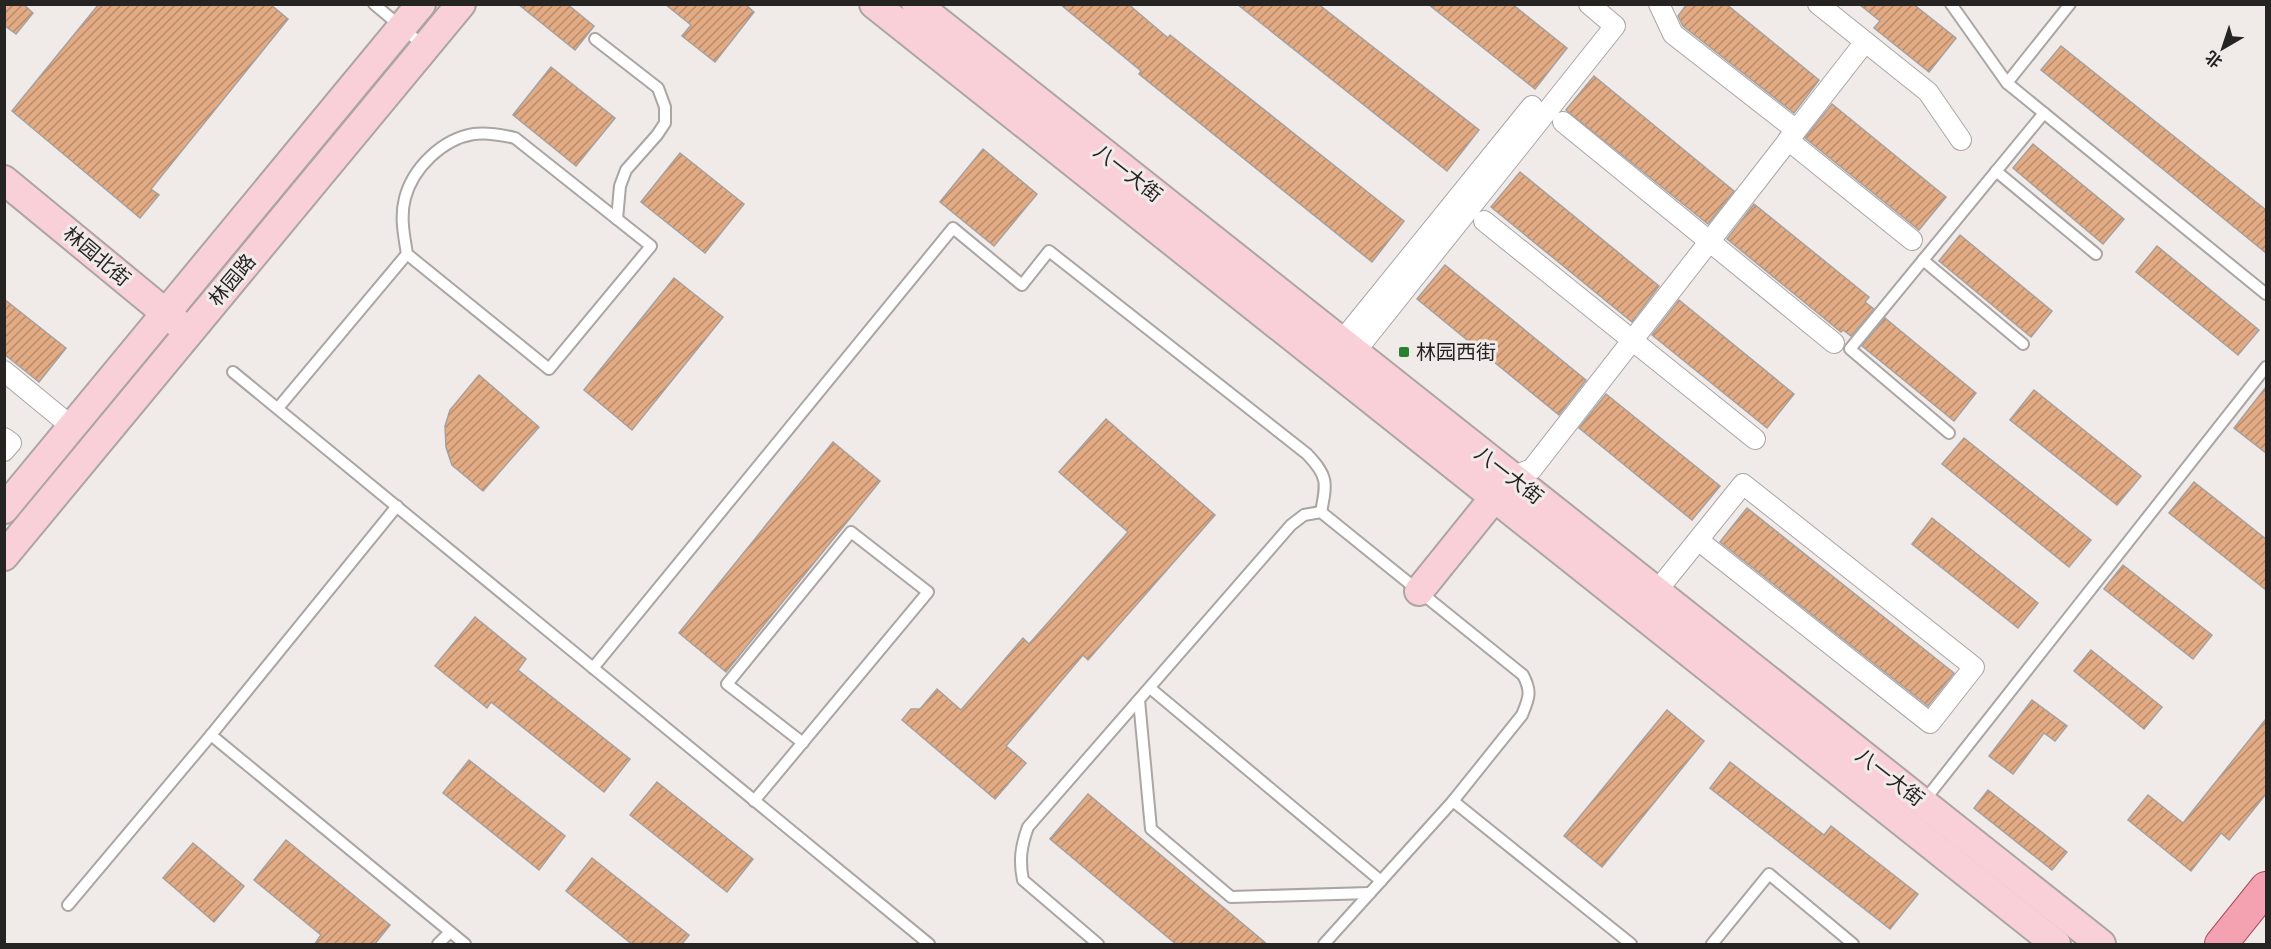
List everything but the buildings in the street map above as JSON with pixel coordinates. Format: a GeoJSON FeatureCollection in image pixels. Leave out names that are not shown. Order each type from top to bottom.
{"type":"FeatureCollection","features":[{"type":"Feature","properties":{"kind":"main road","name":"林园路"},"geometry":{"type":"LineString","coordinates":[[4,509],[421,4]]}},
{"type":"Feature","properties":{"kind":"main road","name":"林园路"},"geometry":{"type":"LineString","coordinates":[[4,556],[461,4]]}},
{"type":"Feature","properties":{"kind":"main road","name":"八一大街"},"geometry":{"type":"LineString","coordinates":[[874,4],[1503,487],[1914,814],[2101,945]]}},
{"type":"Feature","properties":{"kind":"main road","name":"八一大街"},"geometry":{"type":"LineString","coordinates":[[916,4],[1348,347],[1503,487],[1656,592],[1914,814],[2056,945]]}},
{"type":"Feature","properties":{"kind":"main road","name":"林园北街"},"geometry":{"type":"LineString","coordinates":[[4,180],[189,332]]}},
{"type":"Feature","properties":{"kind":"main road"},"geometry":{"type":"LineString","coordinates":[[1419,591],[1503,487]]}},
{"type":"Feature","properties":{"kind":"main road"},"geometry":{"type":"LineString","coordinates":[[2221,945],[2266,888]]}},
{"type":"Feature","properties":{"kind":"street"},"geometry":{"type":"LineString","coordinates":[[1348,347],[1615,26],[1589,4]]}},
{"type":"Feature","properties":{"kind":"street"},"geometry":{"type":"LineString","coordinates":[[1659,4],[1673,33],[1912,240]]}},
{"type":"Feature","properties":{"kind":"street"},"geometry":{"type":"LineString","coordinates":[[1818,4],[1928,92],[1961,140]]}},
{"type":"Feature","properties":{"kind":"street"},"geometry":{"type":"LineString","coordinates":[[1503,487],[1532,469],[1865,42]]}},
{"type":"Feature","properties":{"kind":"street"},"geometry":{"type":"LineString","coordinates":[[1348,347],[1532,106]]}},
{"type":"Feature","properties":{"kind":"street"},"geometry":{"type":"LineString","coordinates":[[1563,122],[1834,343]]}},
{"type":"Feature","properties":{"kind":"street"},"geometry":{"type":"LineString","coordinates":[[1484,221],[1755,439]]}},
{"type":"Feature","properties":{"kind":"street"},"geometry":{"type":"LineString","coordinates":[[4,371],[72,427]]}},
{"type":"Feature","properties":{"kind":"street"},"geometry":{"type":"LineString","coordinates":[[4,438],[11,443],[4,451]]}},
{"type":"Feature","properties":{"kind":"street"},"geometry":{"type":"LineString","coordinates":[[1656,592],[1743,484],[1974,667],[1930,723],[1698,540]]}},
{"type":"Feature","properties":{"kind":"lane"},"geometry":{"type":"LineString","coordinates":[[374,4],[425,48]]}},
{"type":"Feature","properties":{"kind":"lane"},"geometry":{"type":"LineString","coordinates":[[1951,4],[2007,83],[2266,294]]}},
{"type":"Feature","properties":{"kind":"lane"},"geometry":{"type":"LineString","coordinates":[[2007,83],[2070,4]]}},
{"type":"Feature","properties":{"kind":"lane"},"geometry":{"type":"LineString","coordinates":[[595,39],[658,88],[665,107],[665,123],[626,170],[620,186],[617,219]]}},
{"type":"Feature","properties":{"kind":"lane"},"geometry":{"type":"LineString","coordinates":[[1949,433],[1850,349],[2044,113]]}},
{"type":"Feature","properties":{"kind":"lane"},"geometry":{"type":"LineString","coordinates":[[472,134],[496,134],[515,138],[651,246],[549,369],[407,254],[402,221],[405,198],[414,178],[429,158],[448,144],[472,134]]}},
{"type":"Feature","properties":{"kind":"lane"},"geometry":{"type":"LineString","coordinates":[[1996,171],[2096,254]]}},
{"type":"Feature","properties":{"kind":"lane"},"geometry":{"type":"LineString","coordinates":[[593,668],[953,228],[1022,285],[1049,251],[1307,454],[1323,471],[1325,491],[1321,512]]}},
{"type":"Feature","properties":{"kind":"lane"},"geometry":{"type":"LineString","coordinates":[[278,408],[407,254]]}},
{"type":"Feature","properties":{"kind":"lane"},"geometry":{"type":"LineString","coordinates":[[1923,261],[2024,344]]}},
{"type":"Feature","properties":{"kind":"lane"},"geometry":{"type":"LineString","coordinates":[[1914,814],[2266,367]]}},
{"type":"Feature","properties":{"kind":"lane"},"geometry":{"type":"LineString","coordinates":[[233,372],[928,945]]}},
{"type":"Feature","properties":{"kind":"lane"},"geometry":{"type":"LineString","coordinates":[[68,904],[211,735],[397,506]]}},
{"type":"Feature","properties":{"kind":"lane"},"geometry":{"type":"LineString","coordinates":[[1094,944],[1023,880],[1020,866],[1021,848],[1028,827],[1291,525],[1304,515],[1321,512],[1523,675],[1529,688],[1528,701],[1522,715],[1453,801],[1324,945]]}},
{"type":"Feature","properties":{"kind":"lane"},"geometry":{"type":"LineString","coordinates":[[754,801],[803,743],[928,592],[851,532],[727,684],[803,743]]}},
{"type":"Feature","properties":{"kind":"lane"},"geometry":{"type":"LineString","coordinates":[[1150,688],[1381,881]]}},
{"type":"Feature","properties":{"kind":"lane"},"geometry":{"type":"LineString","coordinates":[[1139,700],[1151,829],[1231,897],[1370,892]]}},
{"type":"Feature","properties":{"kind":"lane"},"geometry":{"type":"LineString","coordinates":[[211,735],[465,945]]}},
{"type":"Feature","properties":{"kind":"lane"},"geometry":{"type":"LineString","coordinates":[[1453,801],[1631,945]]}},
{"type":"Feature","properties":{"kind":"lane"},"geometry":{"type":"LineString","coordinates":[[1712,945],[1769,874],[1853,945]]}},
{"type":"Feature","properties":{"kind":"lane"},"geometry":{"type":"LineString","coordinates":[[438,945],[450,932]]}},
{"type":"Feature","properties":{"kind":"place","name":"林园西街"},"geometry":{"type":"Point","coordinates":[1404,352]}}]}
